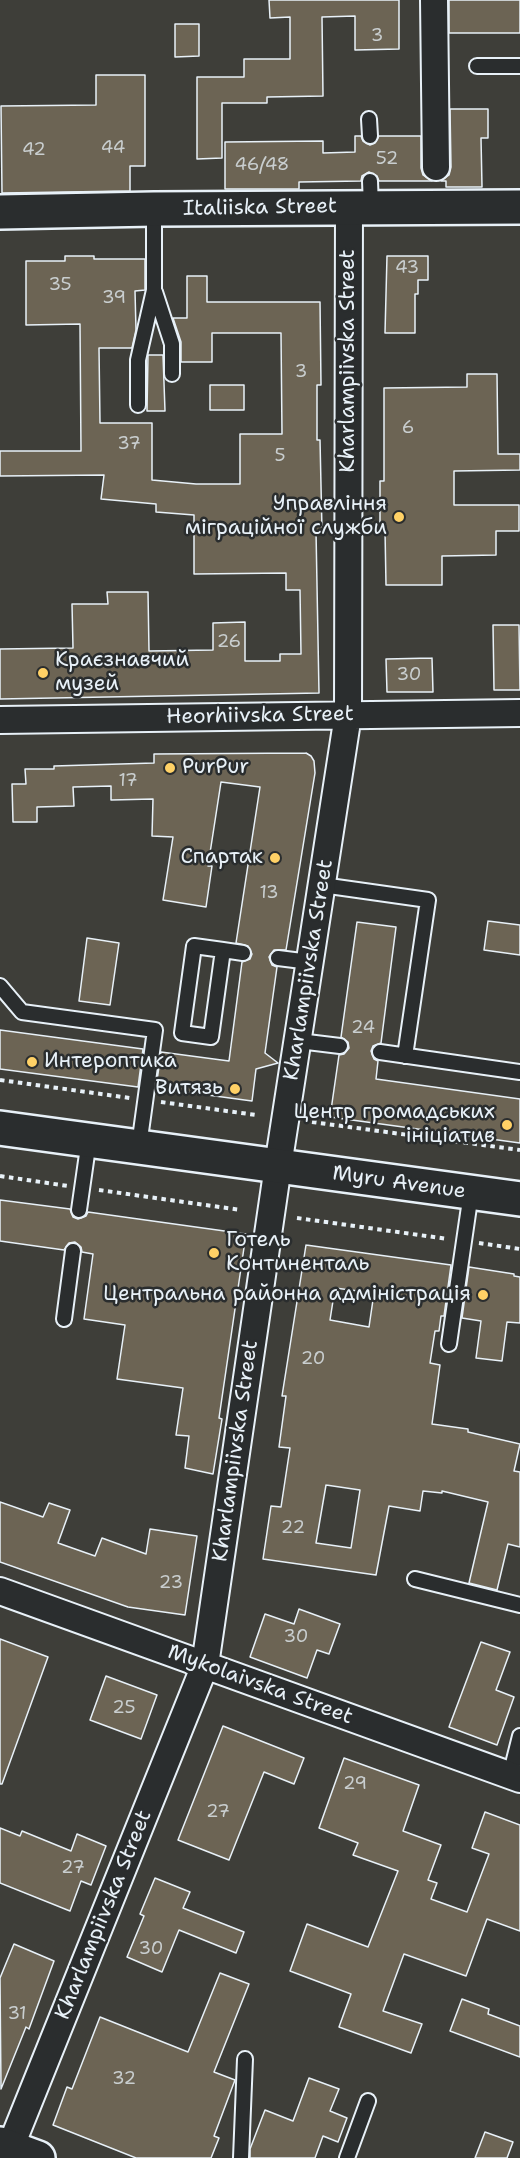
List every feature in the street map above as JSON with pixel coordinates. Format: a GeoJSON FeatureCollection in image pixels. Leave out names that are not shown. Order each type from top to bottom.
{"type":"FeatureCollection","features":[{"type":"Feature","properties":{"kind":"main road","name":"Italiiska Street"},"geometry":{"type":"LineString","coordinates":[[0,213],[154,209],[363,199],[520,207]]}},
{"type":"Feature","properties":{"kind":"main road"},"geometry":{"type":"LineString","coordinates":[[0,1128],[139,1147]]}},
{"type":"Feature","properties":{"kind":"main road","name":"Myru Avenue"},"geometry":{"type":"LineString","coordinates":[[139,1147],[520,1199]]}},
{"type":"Feature","properties":{"kind":"street"},"geometry":{"type":"LineString","coordinates":[[434,0],[436,167]]}},
{"type":"Feature","properties":{"kind":"street","name":"Kharlampiivska Street"},"geometry":{"type":"LineString","coordinates":[[14,2152],[205,1665],[278,1166],[348,715],[363,199]]}},
{"type":"Feature","properties":{"kind":"street","name":"Heorhiivska Street"},"geometry":{"type":"LineString","coordinates":[[0,720],[520,713]]}},
{"type":"Feature","properties":{"kind":"street","name":"Mykolaivska Street"},"geometry":{"type":"LineString","coordinates":[[0,1591],[515,1778]]}},
{"type":"Feature","properties":{"kind":"lane"},"geometry":{"type":"LineString","coordinates":[[477,66],[520,66]]}},
{"type":"Feature","properties":{"kind":"lane"},"geometry":{"type":"LineString","coordinates":[[369,119],[370,136]]}},
{"type":"Feature","properties":{"kind":"lane"},"geometry":{"type":"LineString","coordinates":[[138,405],[138,360],[154,290],[154,209]]}},
{"type":"Feature","properties":{"kind":"lane"},"geometry":{"type":"LineString","coordinates":[[154,290],[172,344],[172,374]]}},
{"type":"Feature","properties":{"kind":"lane"},"geometry":{"type":"LineString","coordinates":[[322,885],[428,900],[405,1056]]}},
{"type":"Feature","properties":{"kind":"lane"},"geometry":{"type":"LineString","coordinates":[[223,950],[211,1037],[182,1033],[194,946],[223,950],[243,953]]}},
{"type":"Feature","properties":{"kind":"lane"},"geometry":{"type":"LineString","coordinates":[[278,958],[310,962]]}},
{"type":"Feature","properties":{"kind":"lane"},"geometry":{"type":"LineString","coordinates":[[0,986],[22,1012],[155,1030],[139,1147]]}},
{"type":"Feature","properties":{"kind":"lane"},"geometry":{"type":"LineString","coordinates":[[299,1041],[340,1046]]}},
{"type":"Feature","properties":{"kind":"lane"},"geometry":{"type":"LineString","coordinates":[[380,1052],[520,1072]]}},
{"type":"Feature","properties":{"kind":"lane"},"geometry":{"type":"LineString","coordinates":[[79,1210],[88,1140]]}},
{"type":"Feature","properties":{"kind":"lane"},"geometry":{"type":"LineString","coordinates":[[449,1344],[471,1193]]}},
{"type":"Feature","properties":{"kind":"lane"},"geometry":{"type":"LineString","coordinates":[[64,1318],[73,1251]]}},
{"type":"Feature","properties":{"kind":"lane"},"geometry":{"type":"LineString","coordinates":[[415,1579],[520,1605]]}},
{"type":"Feature","properties":{"kind":"lane"},"geometry":{"type":"LineString","coordinates":[[515,1778],[520,1736]]}},
{"type":"Feature","properties":{"kind":"lane"},"geometry":{"type":"LineString","coordinates":[[241,2158],[245,2059]]}},
{"type":"Feature","properties":{"kind":"lane"},"geometry":{"type":"LineString","coordinates":[[347,2158],[368,2101]]}},
{"type":"Feature","properties":{"kind":"path"},"geometry":{"type":"LineString","coordinates":[[312,1122],[520,1150]]}},
{"type":"Feature","properties":{"kind":"path"},"geometry":{"type":"LineString","coordinates":[[0,1176],[242,1210]]}},
{"type":"Feature","properties":{"kind":"path"},"geometry":{"type":"LineString","coordinates":[[297,1218],[520,1249]]}},
{"type":"Feature","properties":{"kind":"building"},"geometry":{"type":"Polygon","coordinates":[[[269,0],[399,0],[399,49],[355,50],[355,16],[322,17],[323,96],[267,97],[267,103],[222,103],[222,158],[197,159],[197,77],[244,77],[244,59],[290,59],[290,17],[270,18],[269,0]]]}},
{"type":"Feature","properties":{"kind":"building"},"geometry":{"type":"Polygon","coordinates":[[[449,0],[520,0],[520,33],[449,33],[449,0]]]}},
{"type":"Feature","properties":{"kind":"building"},"geometry":{"type":"Polygon","coordinates":[[[175,24],[199,24],[199,56],[175,57],[175,24]]]}},
{"type":"Feature","properties":{"kind":"building"},"geometry":{"type":"Polygon","coordinates":[[[96,75],[145,75],[145,166],[130,166],[130,191],[2,193],[1,106],[96,105],[96,75]]]}},
{"type":"Feature","properties":{"kind":"building"},"geometry":{"type":"Polygon","coordinates":[[[450,109],[488,109],[488,138],[481,138],[482,187],[446,187],[446,181],[441,181],[449,175],[451,167],[450,109]]]}},
{"type":"Feature","properties":{"kind":"building"},"geometry":{"type":"Polygon","coordinates":[[[355,136],[361,136],[363,141],[370,145],[375,143],[379,136],[421,136],[421,168],[423,175],[432,181],[379,181],[377,176],[369,172],[362,176],[361,181],[299,182],[299,189],[225,189],[225,142],[323,141],[323,153],[355,152],[355,136]]]}},
{"type":"Feature","properties":{"kind":"building"},"geometry":{"type":"Polygon","coordinates":[[[65,256],[94,256],[94,259],[145,259],[145,290],[135,291],[136,330],[132,348],[99,348],[100,423],[152,423],[152,480],[196,484],[240,484],[240,434],[282,434],[281,333],[212,333],[212,362],[181,362],[181,342],[173,318],[187,318],[187,276],[207,276],[207,302],[320,302],[321,385],[317,385],[317,440],[320,440],[322,531],[316,531],[319,693],[0,699],[0,649],[73,648],[72,604],[108,604],[107,592],[148,592],[149,651],[213,650],[213,623],[245,622],[245,661],[280,661],[280,654],[301,654],[300,590],[286,590],[286,573],[194,574],[194,515],[156,512],[156,504],[101,499],[104,475],[0,476],[0,451],[81,451],[80,324],[26,325],[26,261],[65,261],[65,256]]]}},
{"type":"Feature","properties":{"kind":"building"},"geometry":{"type":"Polygon","coordinates":[[[387,256],[428,256],[428,280],[418,280],[418,294],[415,294],[415,333],[385,333],[387,256]]]}},
{"type":"Feature","properties":{"kind":"building"},"geometry":{"type":"Polygon","coordinates":[[[148,355],[163,355],[165,411],[147,411],[148,355]]]}},
{"type":"Feature","properties":{"kind":"building"},"geometry":{"type":"Polygon","coordinates":[[[467,374],[497,374],[498,454],[520,454],[520,470],[454,471],[454,505],[519,505],[519,531],[496,531],[496,555],[442,556],[442,585],[386,585],[385,530],[380,530],[380,481],[384,481],[384,388],[467,387],[467,374]]]}},
{"type":"Feature","properties":{"kind":"building"},"geometry":{"type":"Polygon","coordinates":[[[210,385],[244,385],[244,410],[210,410],[210,385]]]}},
{"type":"Feature","properties":{"kind":"building"},"geometry":{"type":"Polygon","coordinates":[[[493,625],[519,625],[520,690],[494,690],[493,625]]]}},
{"type":"Feature","properties":{"kind":"building"},"geometry":{"type":"Polygon","coordinates":[[[432,658],[433,692],[387,692],[386,659],[432,658]]]}},
{"type":"Feature","properties":{"kind":"building"},"geometry":{"type":"Polygon","coordinates":[[[306,753],[314,761],[315,773],[286,950],[274,950],[269,957],[272,965],[277,967],[265,1053],[278,1063],[256,1069],[252,1101],[156,1088],[161,1052],[229,1061],[242,962],[250,959],[252,954],[248,946],[236,943],[260,787],[221,782],[208,866],[212,866],[206,907],[163,900],[173,837],[152,836],[153,799],[111,800],[111,786],[73,787],[74,806],[37,807],[37,822],[13,822],[12,784],[26,784],[25,769],[154,763],[154,754],[306,753]]]}},
{"type":"Feature","properties":{"kind":"building"},"geometry":{"type":"Polygon","coordinates":[[[488,921],[520,925],[520,955],[484,950],[488,921]]]}},
{"type":"Feature","properties":{"kind":"building"},"geometry":{"type":"Polygon","coordinates":[[[357,922],[396,927],[381,1043],[373,1046],[371,1051],[374,1059],[378,1061],[376,1079],[520,1099],[520,1143],[330,1117],[339,1055],[344,1054],[349,1048],[348,1042],[341,1037],[357,922]]]}},
{"type":"Feature","properties":{"kind":"building"},"geometry":{"type":"Polygon","coordinates":[[[87,938],[119,943],[110,1005],[79,1001],[87,938]]]}},
{"type":"Feature","properties":{"kind":"building"},"geometry":{"type":"Polygon","coordinates":[[[0,1030],[143,1049],[138,1087],[0,1069],[0,1030]]]}},
{"type":"Feature","properties":{"kind":"building"},"geometry":{"type":"Polygon","coordinates":[[[0,1200],[70,1209],[73,1217],[78,1219],[86,1216],[88,1212],[246,1234],[213,1474],[185,1468],[189,1436],[176,1435],[183,1388],[117,1379],[125,1325],[84,1319],[93,1254],[82,1252],[81,1247],[75,1242],[69,1243],[64,1250],[0,1241],[0,1200]]]}},
{"type":"Feature","properties":{"kind":"building"},"geometry":{"type":"Polygon","coordinates":[[[306,1245],[451,1265],[444,1316],[441,1316],[439,1331],[435,1331],[430,1363],[440,1365],[432,1424],[468,1429],[468,1432],[520,1444],[514,1471],[520,1472],[520,1547],[508,1544],[497,1590],[469,1583],[488,1502],[442,1491],[442,1493],[423,1491],[420,1511],[389,1506],[376,1575],[263,1559],[271,1506],[281,1507],[290,1448],[279,1447],[286,1396],[282,1396],[306,1245]],[[335,1288],[330,1320],[369,1327],[374,1293],[335,1288]],[[326,1485],[316,1543],[351,1548],[360,1490],[326,1485]]]}},
{"type":"Feature","properties":{"kind":"building"},"geometry":{"type":"Polygon","coordinates":[[[469,1267],[520,1277],[520,1323],[507,1322],[502,1361],[476,1358],[481,1321],[462,1318],[469,1267]]]}},
{"type":"Feature","properties":{"kind":"building"},"geometry":{"type":"Polygon","coordinates":[[[0,1502],[43,1517],[49,1503],[70,1510],[58,1543],[95,1556],[102,1538],[146,1554],[150,1529],[197,1536],[185,1615],[128,1607],[0,1562],[0,1502]]]}},
{"type":"Feature","properties":{"kind":"building"},"geometry":{"type":"Polygon","coordinates":[[[299,1609],[340,1624],[329,1654],[317,1650],[307,1678],[250,1657],[265,1614],[294,1624],[299,1609]]]}},
{"type":"Feature","properties":{"kind":"building"},"geometry":{"type":"Polygon","coordinates":[[[0,1639],[48,1657],[2,1784],[0,1784],[0,1639]]]}},
{"type":"Feature","properties":{"kind":"building"},"geometry":{"type":"Polygon","coordinates":[[[481,1642],[510,1652],[496,1690],[514,1697],[497,1745],[449,1727],[481,1642]]]}},
{"type":"Feature","properties":{"kind":"building"},"geometry":{"type":"Polygon","coordinates":[[[106,1676],[157,1695],[141,1739],[90,1720],[106,1676]]]}},
{"type":"Feature","properties":{"kind":"building"},"geometry":{"type":"Polygon","coordinates":[[[223,1726],[304,1758],[294,1784],[264,1772],[229,1860],[178,1840],[223,1726]]]}},
{"type":"Feature","properties":{"kind":"building"},"geometry":{"type":"Polygon","coordinates":[[[344,1758],[419,1785],[403,1831],[441,1845],[428,1880],[437,1883],[431,1899],[467,1912],[489,1854],[472,1848],[485,1812],[520,1825],[520,1931],[487,1919],[466,1976],[404,1954],[383,2011],[422,2024],[411,2053],[339,2027],[351,1994],[290,1971],[307,1924],[368,1947],[398,1871],[353,1855],[358,1843],[319,1828],[344,1758]]]}},
{"type":"Feature","properties":{"kind":"building"},"geometry":{"type":"Polygon","coordinates":[[[0,1828],[20,1836],[22,1831],[71,1851],[77,1834],[106,1846],[91,1885],[81,1881],[70,1911],[0,1883],[0,1828]]]}},
{"type":"Feature","properties":{"kind":"building"},"geometry":{"type":"Polygon","coordinates":[[[155,1878],[190,1892],[183,1908],[244,1932],[236,1953],[179,1930],[162,1972],[127,1957],[144,1916],[140,1914],[155,1878]]]}},
{"type":"Feature","properties":{"kind":"building"},"geometry":{"type":"Polygon","coordinates":[[[14,1944],[54,1961],[29,2029],[26,2027],[1,2089],[0,1978],[14,1944]]]}},
{"type":"Feature","properties":{"kind":"building"},"geometry":{"type":"Polygon","coordinates":[[[220,1973],[249,1984],[214,2072],[235,2080],[214,2136],[219,2138],[211,2158],[136,2158],[53,2125],[67,2087],[72,2089],[100,2017],[188,2052],[220,1973]]]}},
{"type":"Feature","properties":{"kind":"building"},"geometry":{"type":"Polygon","coordinates":[[[462,1999],[489,2009],[488,2014],[520,2026],[520,2057],[450,2031],[462,1999]]]}},
{"type":"Feature","properties":{"kind":"building"},"geometry":{"type":"Polygon","coordinates":[[[309,2078],[339,2089],[330,2111],[347,2118],[338,2142],[323,2136],[315,2158],[250,2158],[250,2149],[265,2110],[293,2121],[309,2078]]]}},
{"type":"Feature","properties":{"kind":"building"},"geometry":{"type":"Polygon","coordinates":[[[485,2132],[513,2142],[507,2158],[475,2158],[485,2132]]]}},
{"type":"Feature","properties":{"kind":"place","name":"Управління міграційної служби"},"geometry":{"type":"Point","coordinates":[399,517]}},
{"type":"Feature","properties":{"kind":"place","name":"Краєзнавчий музей"},"geometry":{"type":"Point","coordinates":[43,673]}},
{"type":"Feature","properties":{"kind":"place","name":"PurPur"},"geometry":{"type":"Point","coordinates":[170,768]}},
{"type":"Feature","properties":{"kind":"place","name":"Спартак"},"geometry":{"type":"Point","coordinates":[275,858]}},
{"type":"Feature","properties":{"kind":"place","name":"Интероптика"},"geometry":{"type":"Point","coordinates":[32,1062]}},
{"type":"Feature","properties":{"kind":"place","name":"Витязь"},"geometry":{"type":"Point","coordinates":[235,1089]}},
{"type":"Feature","properties":{"kind":"place","name":"Центр громадських ініціатив"},"geometry":{"type":"Point","coordinates":[507,1125]}},
{"type":"Feature","properties":{"kind":"place","name":"Готель Континенталь"},"geometry":{"type":"Point","coordinates":[214,1253]}},
{"type":"Feature","properties":{"kind":"place","name":"Центральна районна адміністрація"},"geometry":{"type":"Point","coordinates":[483,1295]}}]}
